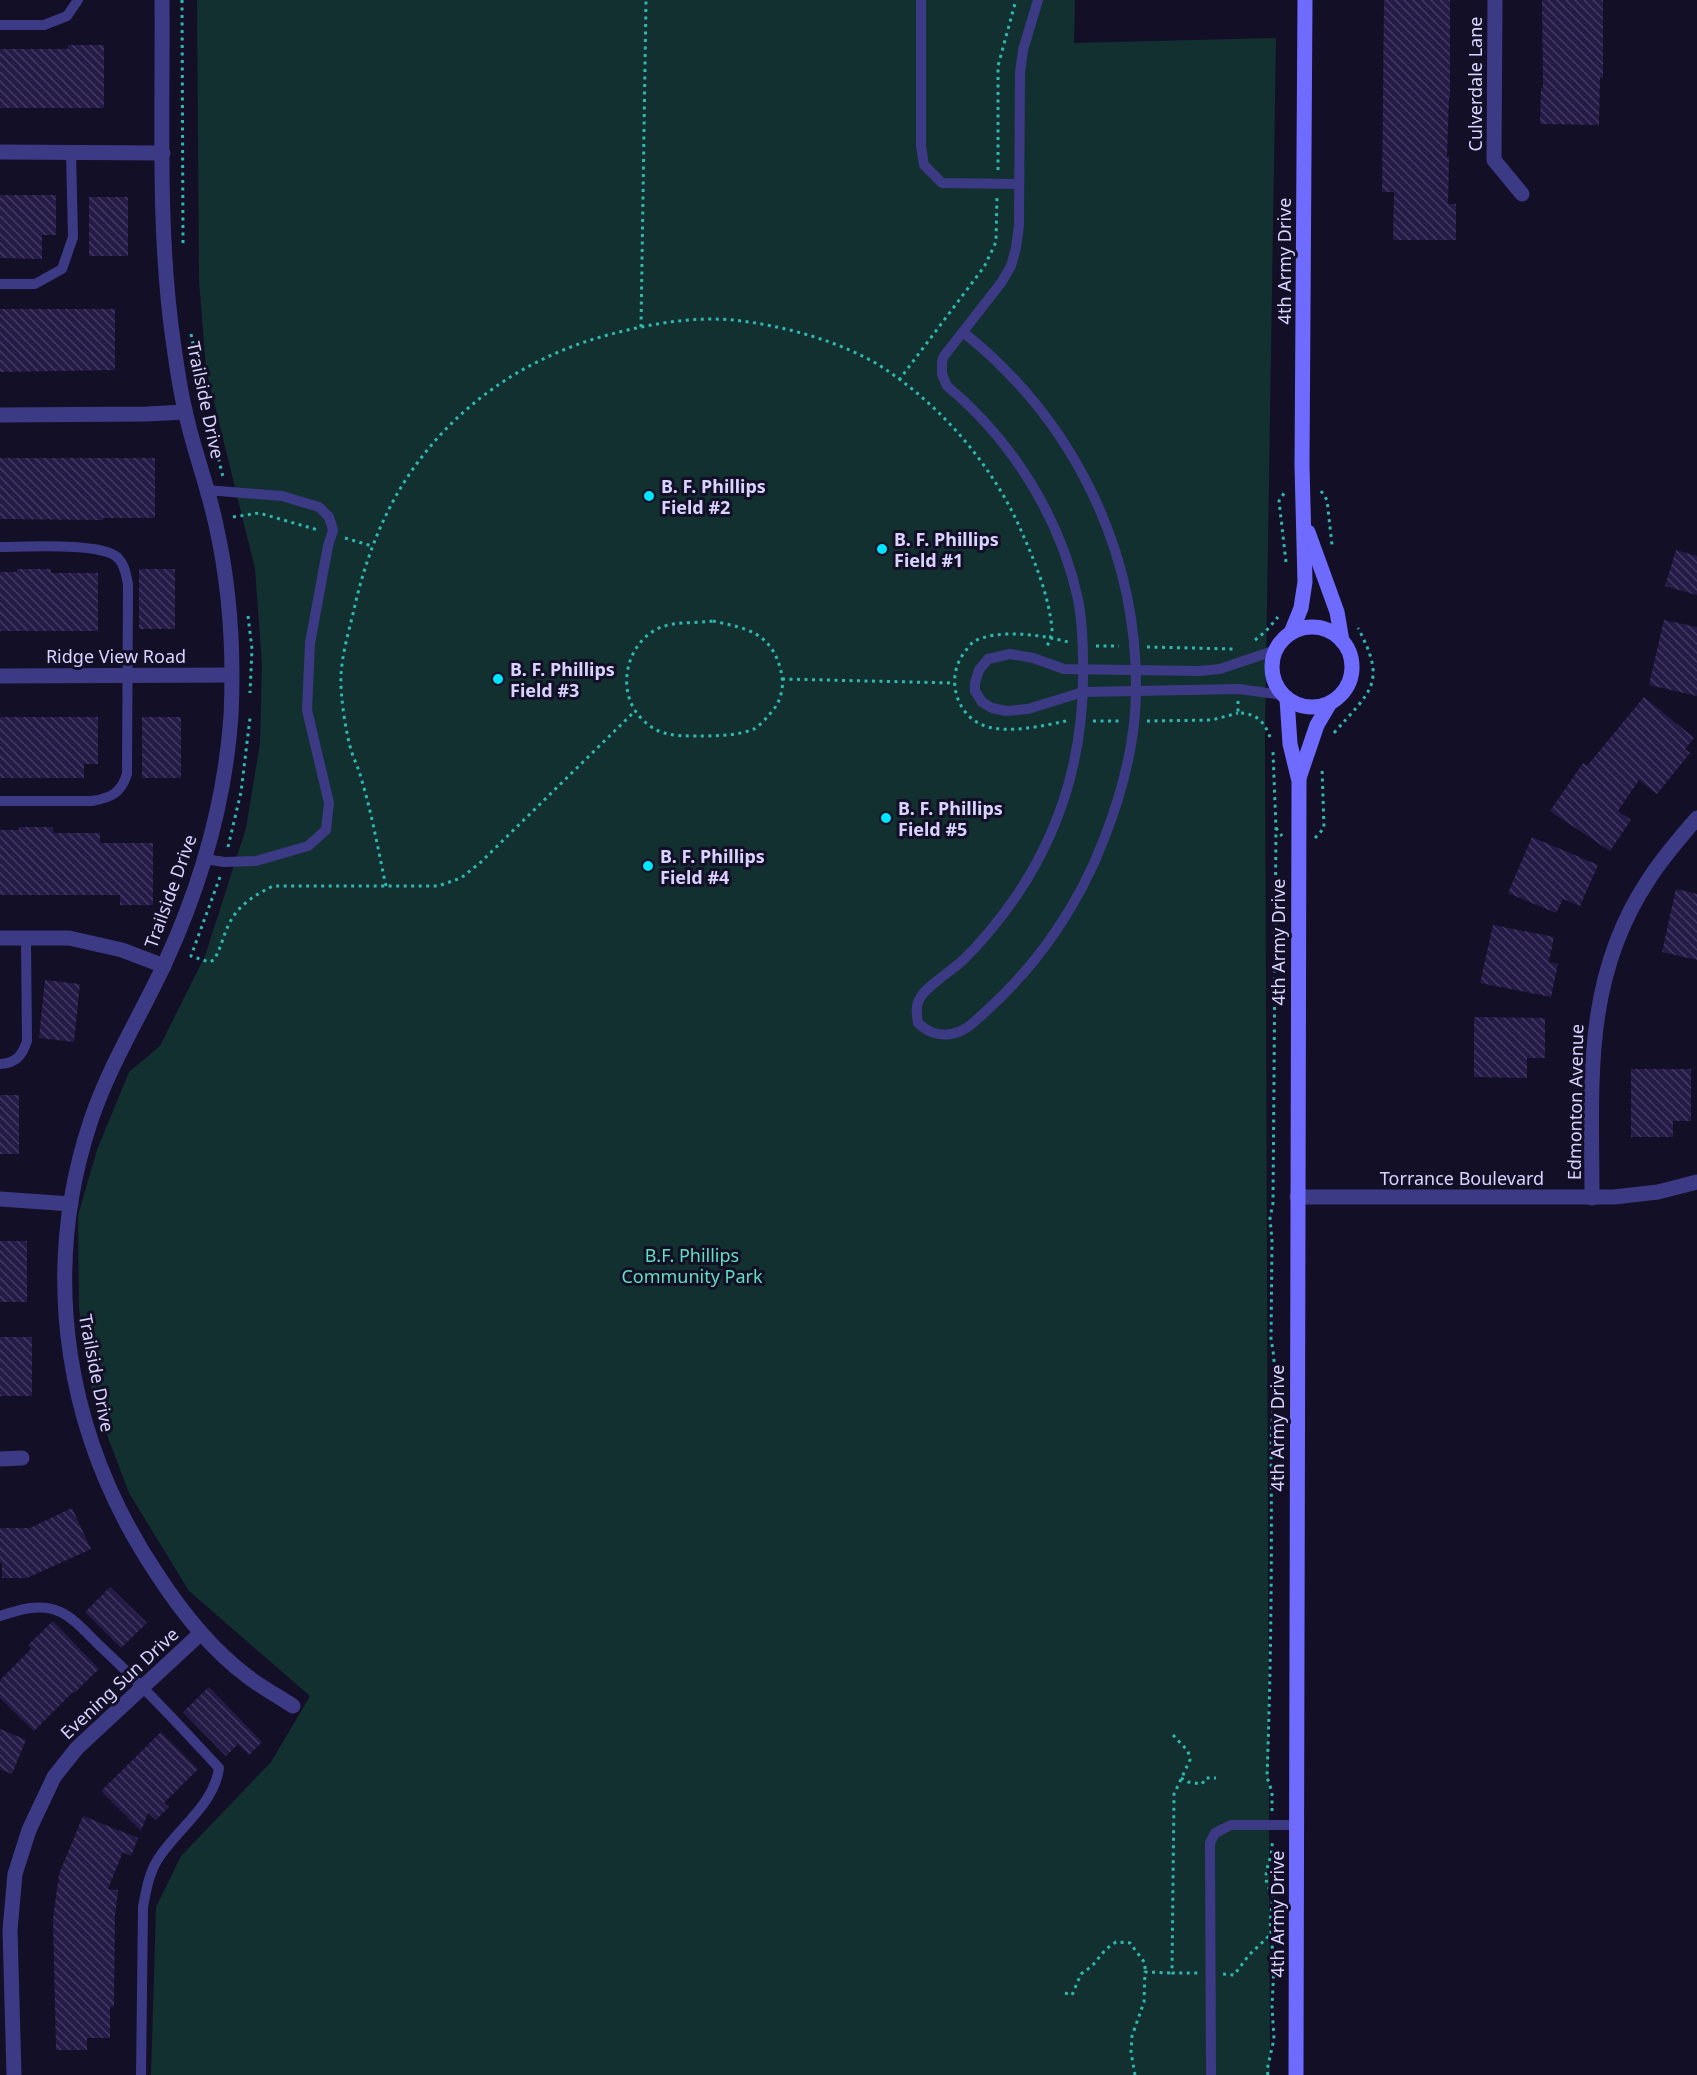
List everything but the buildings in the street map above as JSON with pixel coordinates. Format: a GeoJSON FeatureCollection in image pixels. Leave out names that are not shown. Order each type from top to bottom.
{"type":"FeatureCollection","features":[{"type":"Feature","properties":{"kind":"street","name":"Trailside Drive"},"geometry":{"type":"LineString","coordinates":[[162,0],[164,238],[167,291],[185,412],[216,524],[224,566],[228,608],[231,718],[217,810],[205,859],[186,915],[164,966],[120,1052],[93,1114],[84,1143],[66,1227],[63,1282],[66,1317],[80,1403],[89,1439],[103,1475],[144,1555],[171,1596],[201,1633],[246,1676],[293,1706]]}},
{"type":"Feature","properties":{"kind":"street","name":"4th Army Drive"},"geometry":{"type":"LineString","coordinates":[[1296,2075],[1299,781],[1290,744],[1285,697],[1276,686],[1272,674],[1272,662],[1282,640],[1291,633],[1301,608],[1304,592],[1302,466],[1305,0]]}},
{"type":"Feature","properties":{"kind":"street","name":"Culverdale Lane"},"geometry":{"type":"LineString","coordinates":[[1495,0],[1494,160],[1522,194]]}},
{"type":"Feature","properties":{"kind":"street"},"geometry":{"type":"LineString","coordinates":[[0,152],[163,153]]}},
{"type":"Feature","properties":{"kind":"street"},"geometry":{"type":"LineString","coordinates":[[0,415],[185,412]]}},
{"type":"Feature","properties":{"kind":"street","name":"4th Army Drive"},"geometry":{"type":"LineString","coordinates":[[1299,781],[1313,735],[1330,703],[1340,696],[1352,675],[1352,662],[1349,651],[1342,641],[1337,612],[1304,523]]}},
{"type":"Feature","properties":{"kind":"street"},"geometry":{"type":"LineString","coordinates":[[1291,633],[1301,628],[1312,627],[1334,633],[1342,641]]}},
{"type":"Feature","properties":{"kind":"street","name":"Ridge View Road"},"geometry":{"type":"LineString","coordinates":[[0,676],[231,675]]}},
{"type":"Feature","properties":{"kind":"street"},"geometry":{"type":"LineString","coordinates":[[1285,697],[1301,706],[1308,707],[1330,703]]}},
{"type":"Feature","properties":{"kind":"street","name":"Edmonton Avenue"},"geometry":{"type":"LineString","coordinates":[[1592,1198],[1592,1058],[1603,983],[1617,939],[1637,898],[1667,854],[1694,827]]}},
{"type":"Feature","properties":{"kind":"street"},"geometry":{"type":"LineString","coordinates":[[0,938],[69,938],[122,950],[164,966]]}},
{"type":"Feature","properties":{"kind":"street","name":"Torrance Boulevard"},"geometry":{"type":"LineString","coordinates":[[1297,1197],[1592,1198],[1644,1194],[1697,1182]]}},
{"type":"Feature","properties":{"kind":"street"},"geometry":{"type":"LineString","coordinates":[[0,1199],[71,1204]]}},
{"type":"Feature","properties":{"kind":"street"},"geometry":{"type":"LineString","coordinates":[[0,1457],[22,1458]]}},
{"type":"Feature","properties":{"kind":"street","name":"Evening Sun Drive"},"geometry":{"type":"LineString","coordinates":[[14,2075],[10,1930],[15,1874],[29,1830],[54,1777],[77,1748],[201,1633]]}},
{"type":"Feature","properties":{"kind":"lane"},"geometry":{"type":"LineString","coordinates":[[0,25],[44,25],[67,16],[78,0]]}},
{"type":"Feature","properties":{"kind":"lane"},"geometry":{"type":"LineString","coordinates":[[921,0],[921,146],[924,165],[942,183],[1018,184]]}},
{"type":"Feature","properties":{"kind":"lane"},"geometry":{"type":"LineString","coordinates":[[963,332],[1027,392],[1067,447],[1084,476],[1112,539],[1122,572],[1133,629],[1136,691],[1131,737],[1116,806],[1104,839],[1074,903],[1037,957],[1000,998],[968,1028],[950,1035],[935,1034],[918,1023],[918,1001],[923,994],[963,960],[997,922],[1023,884],[1050,834],[1073,770],[1080,737],[1083,692],[1081,624],[1078,600],[1062,549],[1041,502],[1023,472],[982,418],[947,386],[944,381],[942,361],[963,332],[1001,283],[1011,266],[1018,240],[1020,73],[1023,50],[1038,0]]}},
{"type":"Feature","properties":{"kind":"lane"},"geometry":{"type":"LineString","coordinates":[[0,284],[35,284],[62,269],[73,237],[71,152]]}},
{"type":"Feature","properties":{"kind":"lane"},"geometry":{"type":"LineString","coordinates":[[205,859],[224,862],[256,861],[308,846],[326,830],[329,803],[307,710],[310,643],[333,530],[329,518],[319,507],[282,496],[206,490]]}},
{"type":"Feature","properties":{"kind":"lane"},"geometry":{"type":"LineString","coordinates":[[0,547],[104,550],[117,557],[124,566],[128,584],[127,774],[124,784],[105,799],[92,801],[0,801]]}},
{"type":"Feature","properties":{"kind":"lane"},"geometry":{"type":"LineString","coordinates":[[1276,650],[1220,669],[1199,671],[1059,669],[1042,661],[1017,655],[994,657],[983,663],[979,670],[975,691],[982,702],[998,711],[1028,709],[1083,692],[1239,690],[1285,697]]}},
{"type":"Feature","properties":{"kind":"lane"},"geometry":{"type":"LineString","coordinates":[[0,1064],[17,1060],[24,1052],[27,1041],[26,938]]}},
{"type":"Feature","properties":{"kind":"lane"},"geometry":{"type":"LineString","coordinates":[[0,1616],[44,1607],[59,1611],[74,1621],[144,1687],[219,1768],[217,1783],[158,1859],[146,1888],[143,1907],[141,2075]]}},
{"type":"Feature","properties":{"kind":"lane"},"geometry":{"type":"LineString","coordinates":[[1211,2075],[1210,1843],[1215,1833],[1230,1825],[1297,1825]]}},
{"type":"Feature","properties":{"kind":"path"},"geometry":{"type":"LineString","coordinates":[[641,327],[646,0]]}},
{"type":"Feature","properties":{"kind":"path"},"geometry":{"type":"LineString","coordinates":[[386,886],[361,777],[351,750],[341,676],[346,644],[372,546],[385,516],[418,462],[452,423],[510,376],[537,360],[570,345],[657,323],[731,320],[759,324],[812,337],[848,350],[881,367],[918,395],[947,422],[995,481],[1021,529],[1040,580],[1052,633],[1042,661]]}},
{"type":"Feature","properties":{"kind":"path"},"geometry":{"type":"LineString","coordinates":[[1327,500],[1328,521],[1334,552]]}},
{"type":"Feature","properties":{"kind":"path"},"geometry":{"type":"LineString","coordinates":[[1279,501],[1287,571]]}},
{"type":"Feature","properties":{"kind":"path"},"geometry":{"type":"LineString","coordinates":[[233,518],[259,513],[372,546]]}},
{"type":"Feature","properties":{"kind":"path"},"geometry":{"type":"LineString","coordinates":[[1249,645],[1266,631],[1281,612]]}},
{"type":"Feature","properties":{"kind":"path"},"geometry":{"type":"LineString","coordinates":[[1332,735],[1366,698],[1375,670],[1372,657],[1354,620]]}},
{"type":"Feature","properties":{"kind":"path"},"geometry":{"type":"LineString","coordinates":[[713,621],[754,633],[765,640],[776,654],[782,679],[782,692],[776,707],[756,728],[737,733],[676,736],[657,732],[634,712],[627,695],[626,673],[630,657],[641,641],[652,633],[667,625],[713,621]]}},
{"type":"Feature","properties":{"kind":"path"},"geometry":{"type":"LineString","coordinates":[[1235,664],[1233,649],[1244,648]]}},
{"type":"Feature","properties":{"kind":"path"},"geometry":{"type":"LineString","coordinates":[[782,679],[975,683]]}},
{"type":"Feature","properties":{"kind":"path"},"geometry":{"type":"LineString","coordinates":[[1239,690],[1238,713],[1249,713],[1260,718],[1273,747],[1276,828],[1274,1153],[1273,1203],[1269,1228],[1272,1241],[1271,1340],[1275,1354],[1271,1435],[1272,1563],[1267,1777],[1272,1792],[1271,1825],[1274,1852],[1266,1875],[1266,1885],[1273,1895],[1270,1921],[1275,2039],[1267,2070],[1268,2075]]}},
{"type":"Feature","properties":{"kind":"path"},"geometry":{"type":"LineString","coordinates":[[191,956],[208,962],[214,960],[229,924],[240,908],[255,895],[273,886],[438,886],[461,878],[482,862],[634,712]]}},
{"type":"Feature","properties":{"kind":"path"},"geometry":{"type":"LineString","coordinates":[[1323,761],[1321,772],[1324,828]]}},
{"type":"Feature","properties":{"kind":"path"},"geometry":{"type":"LineString","coordinates":[[1172,1973],[1174,1794],[1190,1760],[1188,1751],[1173,1736]]}},
{"type":"Feature","properties":{"kind":"path"},"geometry":{"type":"LineString","coordinates":[[1181,1778],[1197,1785],[1202,1784],[1206,1778],[1216,1778]]}},
{"type":"Feature","properties":{"kind":"path"},"geometry":{"type":"LineString","coordinates":[[1145,1972],[1234,1975],[1249,1955],[1271,1934]]}},
{"type":"Feature","properties":{"kind":"path"},"geometry":{"type":"LineString","coordinates":[[1065,1993],[1072,1995],[1081,1974],[1092,1966],[1106,1948],[1116,1942],[1130,1943],[1145,1964],[1144,2002],[1132,2036],[1131,2052],[1135,2075]]}},
{"type":"Feature","properties":{"kind":"green space","name":"B.F. Phillips Community Park"},"geometry":{"type":"Polygon","coordinates":[[[197,0],[1075,0],[1074,43],[1276,38],[1265,732],[1270,2075],[151,2075],[156,1907],[181,1856],[271,1762],[310,1696],[189,1591],[129,1493],[93,1398],[79,1309],[78,1215],[97,1150],[129,1072],[160,1046],[205,956],[246,828],[260,743],[262,664],[255,569],[206,369],[199,281],[197,0]]]}},
{"type":"Feature","properties":{"kind":"place","name":"B. F. Phillips Field #2"},"geometry":{"type":"Point","coordinates":[649,496]}},
{"type":"Feature","properties":{"kind":"place","name":"B. F. Phillips Field #1"},"geometry":{"type":"Point","coordinates":[882,549]}},
{"type":"Feature","properties":{"kind":"place","name":"B. F. Phillips Field #3"},"geometry":{"type":"Point","coordinates":[498,679]}},
{"type":"Feature","properties":{"kind":"place","name":"B. F. Phillips Field #5"},"geometry":{"type":"Point","coordinates":[886,818]}},
{"type":"Feature","properties":{"kind":"place","name":"B. F. Phillips Field #4"},"geometry":{"type":"Point","coordinates":[648,866]}}]}
